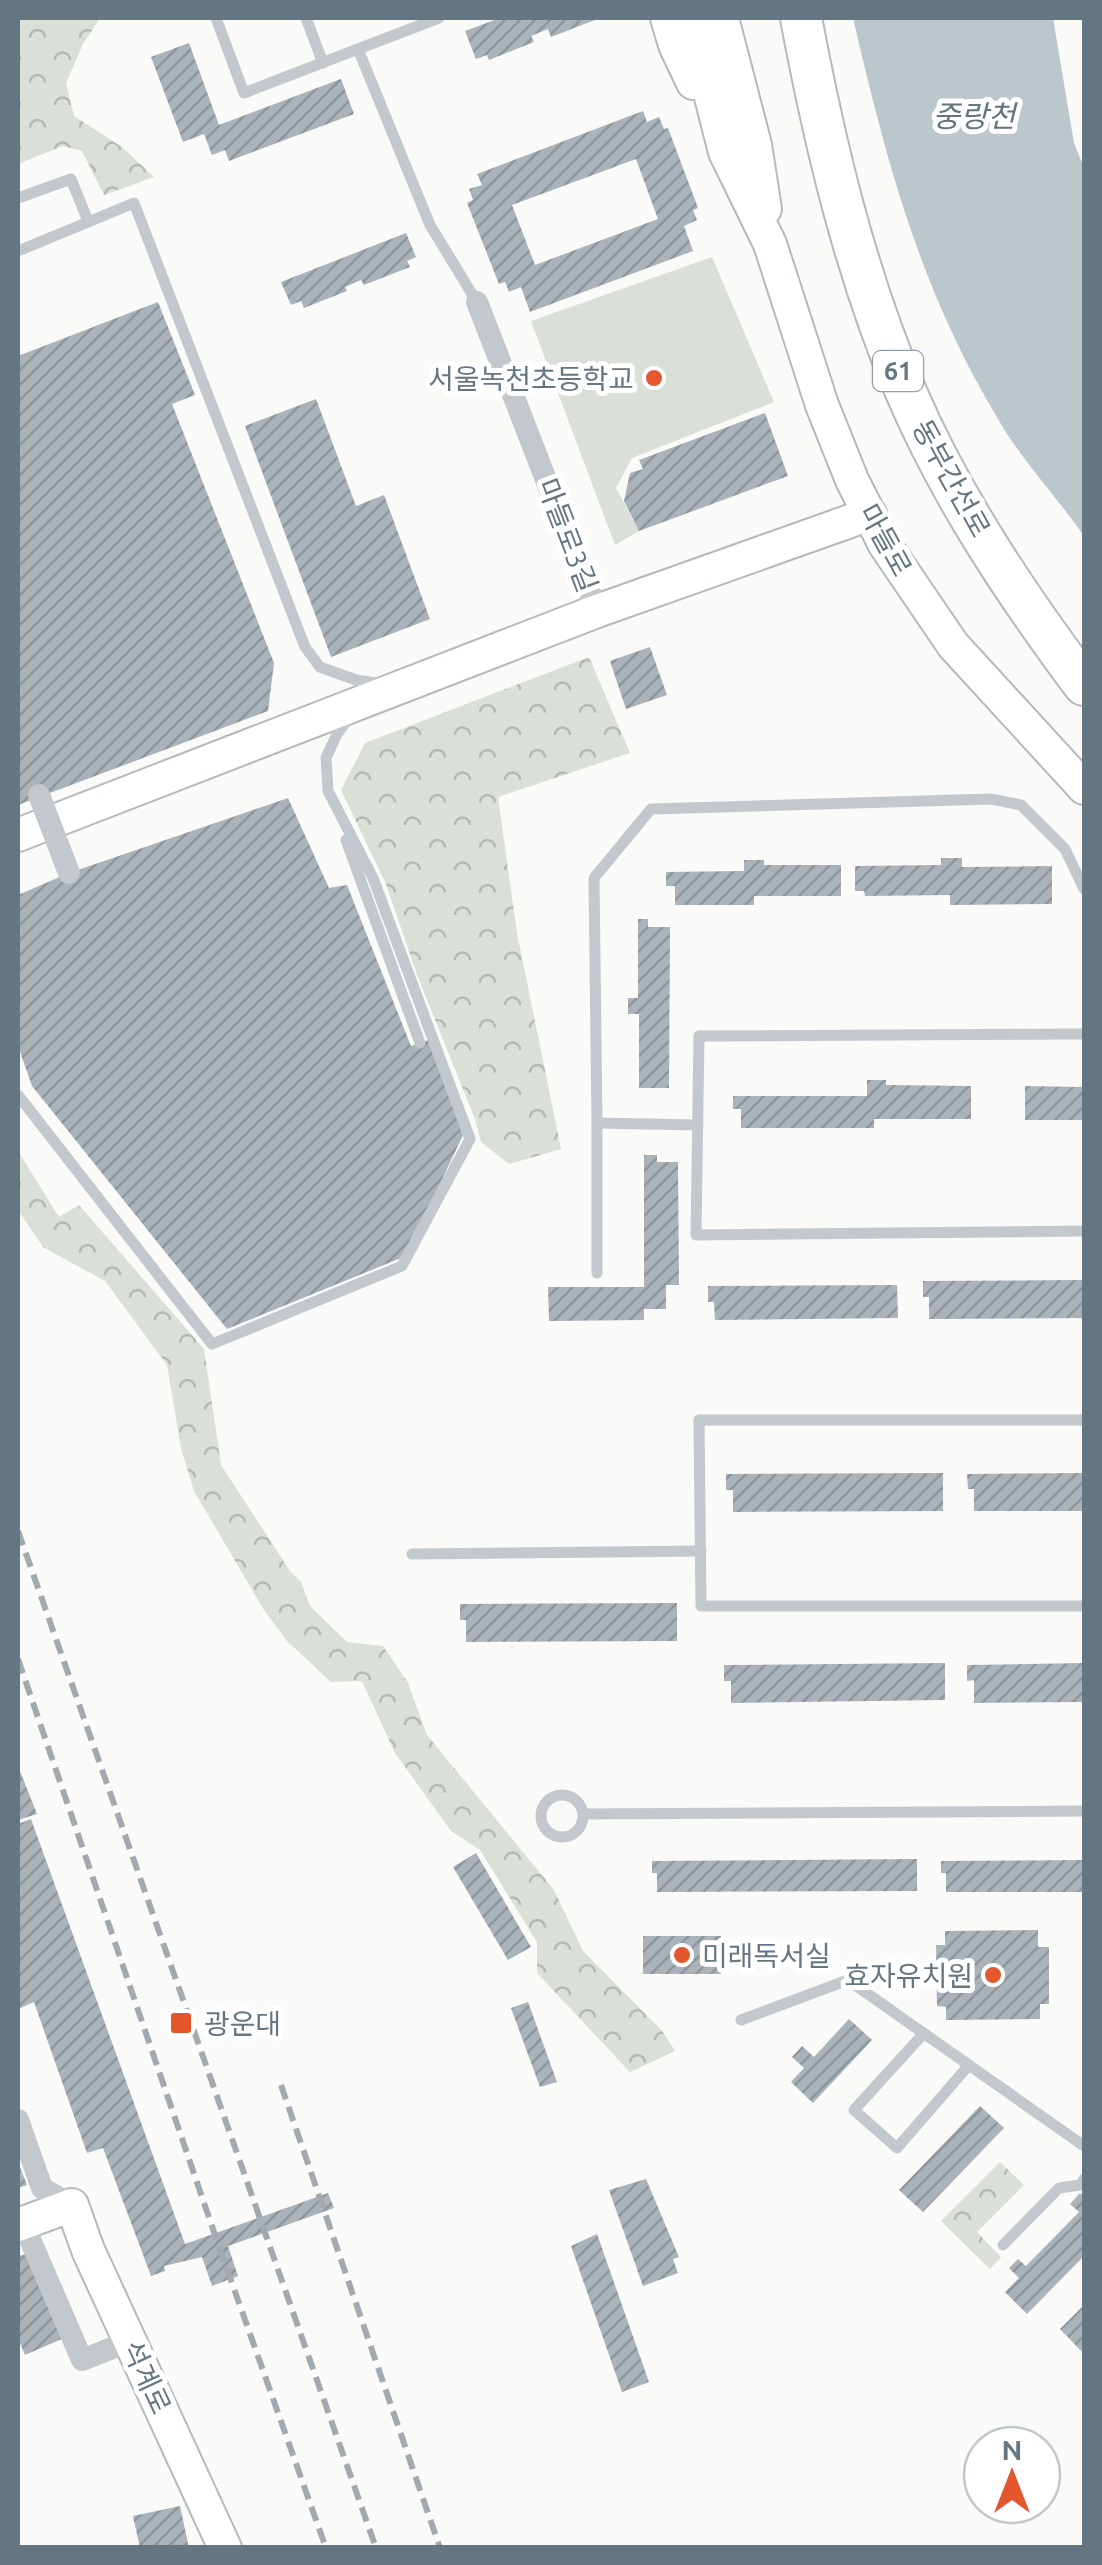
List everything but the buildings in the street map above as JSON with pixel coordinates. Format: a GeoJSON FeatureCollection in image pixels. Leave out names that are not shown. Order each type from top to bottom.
{"type":"FeatureCollection","features":[{"type":"Feature","properties":{"kind":"highway"},"geometry":{"type":"LineString","coordinates":[[786,18],[817,104]]}},
{"type":"Feature","properties":{"kind":"highway","name":"동부간선로"},"geometry":{"type":"LineString","coordinates":[[801,18],[817,104],[858,257],[914,408],[950,481],[1000,565],[1084,685]]}},
{"type":"Feature","properties":{"kind":"street"},"geometry":{"type":"LineString","coordinates":[[667,18],[674,45],[726,152]]}},
{"type":"Feature","properties":{"kind":"street","name":"마들로"},"geometry":{"type":"LineString","coordinates":[[691,18],[726,152],[770,244],[822,405],[852,480],[885,546],[953,645],[1084,788]]}},
{"type":"Feature","properties":{"kind":"street","name":"마들로"},"geometry":{"type":"LineString","coordinates":[[722,18],[755,146],[770,244]]}},
{"type":"Feature","properties":{"kind":"street","name":"마들로3길"},"geometry":{"type":"LineString","coordinates":[[478,302],[597,611],[870,514]]}},
{"type":"Feature","properties":{"kind":"street"},"geometry":{"type":"LineString","coordinates":[[18,835],[597,611]]}},
{"type":"Feature","properties":{"kind":"street"},"geometry":{"type":"LineString","coordinates":[[38,795],[69,873]]}},
{"type":"Feature","properties":{"kind":"street","name":"석계로"},"geometry":{"type":"LineString","coordinates":[[18,2120],[42,2188],[72,2205],[88,2250],[226,2548]]}},
{"type":"Feature","properties":{"kind":"street"},"geometry":{"type":"LineString","coordinates":[[72,2205],[20,2224],[82,2360],[130,2341]]}},
{"type":"Feature","properties":{"kind":"lane"},"geometry":{"type":"LineString","coordinates":[[216,18],[244,93],[439,18]]}},
{"type":"Feature","properties":{"kind":"lane"},"geometry":{"type":"LineString","coordinates":[[306,18],[323,63]]}},
{"type":"Feature","properties":{"kind":"lane"},"geometry":{"type":"LineString","coordinates":[[400,18],[404,31]]}},
{"type":"Feature","properties":{"kind":"lane"},"geometry":{"type":"LineString","coordinates":[[358,49],[430,224],[478,302]]}},
{"type":"Feature","properties":{"kind":"lane"},"geometry":{"type":"LineString","coordinates":[[18,198],[71,179],[88,221]]}},
{"type":"Feature","properties":{"kind":"lane"},"geometry":{"type":"LineString","coordinates":[[18,250],[134,203],[305,647],[320,667],[356,680],[402,686]]}},
{"type":"Feature","properties":{"kind":"lane"},"geometry":{"type":"LineString","coordinates":[[361,702],[337,734],[326,758],[328,790],[420,1042]]}},
{"type":"Feature","properties":{"kind":"lane"},"geometry":{"type":"LineString","coordinates":[[18,1095],[212,1344],[402,1266],[470,1139],[373,878],[328,790]]}},
{"type":"Feature","properties":{"kind":"lane"},"geometry":{"type":"LineString","coordinates":[[596,1273],[594,878],[651,809],[991,799],[1021,805],[1065,849],[1084,889]]}},
{"type":"Feature","properties":{"kind":"lane"},"geometry":{"type":"LineString","coordinates":[[1084,1034],[700,1036],[696,1235],[1084,1231]]}},
{"type":"Feature","properties":{"kind":"lane"},"geometry":{"type":"LineString","coordinates":[[596,1123],[698,1125]]}},
{"type":"Feature","properties":{"kind":"lane"},"geometry":{"type":"LineString","coordinates":[[1084,1420],[699,1420],[701,1606],[1084,1606]]}},
{"type":"Feature","properties":{"kind":"lane"},"geometry":{"type":"LineString","coordinates":[[412,1554],[701,1551]]}},
{"type":"Feature","properties":{"kind":"lane"},"geometry":{"type":"LineString","coordinates":[[584,1814],[1084,1811]]}},
{"type":"Feature","properties":{"kind":"lane"},"geometry":{"type":"LineString","coordinates":[[741,2020],[848,1980],[1084,2146]]}},
{"type":"Feature","properties":{"kind":"lane"},"geometry":{"type":"LineString","coordinates":[[924,2033],[854,2110],[897,2148],[969,2065]]}},
{"type":"Feature","properties":{"kind":"lane"},"geometry":{"type":"LineString","coordinates":[[1002,2246],[1059,2188],[1080,2185],[1084,2179]]}},
{"type":"Feature","properties":{"kind":"green space"},"geometry":{"type":"Polygon","coordinates":[[[18,18],[100,18],[83,44],[66,83],[74,116],[122,147],[154,177],[104,195],[82,151],[63,146],[18,164],[18,18]]]}},
{"type":"Feature","properties":{"kind":"green space"},"geometry":{"type":"Polygon","coordinates":[[[712,257],[774,402],[632,458],[616,488],[639,531],[615,545],[531,321],[712,257]]]}},
{"type":"Feature","properties":{"kind":"green space"},"geometry":{"type":"Polygon","coordinates":[[[589,657],[630,753],[498,797],[517,933],[561,1149],[509,1164],[481,1142],[386,884],[341,790],[365,743],[589,657]]]}},
{"type":"Feature","properties":{"kind":"green space"},"geometry":{"type":"Polygon","coordinates":[[[18,1151],[59,1217],[79,1205],[204,1349],[221,1465],[301,1582],[310,1606],[347,1642],[383,1646],[408,1683],[427,1735],[554,1890],[583,1951],[663,2032],[675,2051],[630,2072],[537,1973],[537,1942],[480,1850],[451,1831],[395,1753],[362,1681],[331,1682],[287,1641],[264,1610],[194,1491],[181,1448],[167,1365],[105,1281],[43,1247],[18,1210],[18,1151]]]}},
{"type":"Feature","properties":{"kind":"green space"},"geometry":{"type":"Polygon","coordinates":[[[1000,2162],[1024,2185],[977,2232],[1001,2257],[990,2269],[941,2221],[1000,2162]]]}},
{"type":"Feature","properties":{"kind":"water","name":"중랑천"},"geometry":{"type":"Polygon","coordinates":[[[853,18],[1053,18],[1074,143],[1084,168],[1084,536],[1007,434],[947,322],[893,175],[853,18]]]}},
{"type":"Feature","properties":{"kind":"railway"},"geometry":{"type":"LineString","coordinates":[[18,1531],[376,2548]]}},
{"type":"Feature","properties":{"kind":"railway"},"geometry":{"type":"LineString","coordinates":[[18,1659],[326,2548]]}},
{"type":"Feature","properties":{"kind":"railway"},"geometry":{"type":"LineString","coordinates":[[281,2085],[440,2548]]}},
{"type":"Feature","properties":{"kind":"place","name":"서울녹천초등학교"},"geometry":{"type":"Point","coordinates":[654,378]}},
{"type":"Feature","properties":{"kind":"place","name":"미래독서실"},"geometry":{"type":"Point","coordinates":[682,1955]}},
{"type":"Feature","properties":{"kind":"place","name":"효자유치원"},"geometry":{"type":"Point","coordinates":[993,1975]}},
{"type":"Feature","properties":{"kind":"place","name":"광운대"},"geometry":{"type":"Point","coordinates":[181,2023]}}]}
